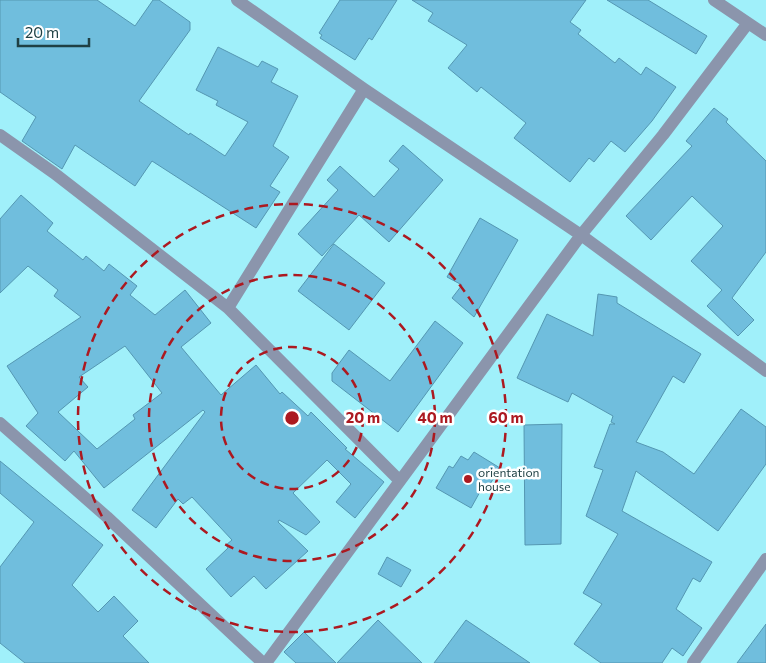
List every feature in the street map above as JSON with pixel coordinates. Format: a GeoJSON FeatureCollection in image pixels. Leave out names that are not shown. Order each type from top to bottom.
{"type":"FeatureCollection","features":[{"type":"Feature","properties":{"kind":"street"},"geometry":{"type":"LineString","coordinates":[[237,0],[364,89],[581,234],[766,371]]}},
{"type":"Feature","properties":{"kind":"street"},"geometry":{"type":"LineString","coordinates":[[714,0],[766,35]]}},
{"type":"Feature","properties":{"kind":"street"},"geometry":{"type":"LineString","coordinates":[[0,422],[114,524],[264,663],[581,234],[663,135],[748,24]]}},
{"type":"Feature","properties":{"kind":"street"},"geometry":{"type":"LineString","coordinates":[[228,308],[364,89]]}},
{"type":"Feature","properties":{"kind":"street"},"geometry":{"type":"LineString","coordinates":[[0,135],[54,173],[228,308],[400,481]]}},
{"type":"Feature","properties":{"kind":"street"},"geometry":{"type":"LineString","coordinates":[[693,663],[766,560]]}},
{"type":"Feature","properties":{"kind":"building"},"geometry":{"type":"Polygon","coordinates":[[[0,0],[97,0],[135,26],[153,0],[159,0],[190,22],[190,30],[139,101],[189,135],[190,133],[225,156],[248,122],[216,105],[218,101],[196,90],[218,47],[258,67],[262,61],[278,69],[271,82],[298,96],[273,146],[289,157],[270,186],[280,192],[256,228],[152,161],[135,186],[75,145],[62,169],[22,141],[36,117],[0,92],[0,0]]]}},
{"type":"Feature","properties":{"kind":"building"},"geometry":{"type":"Polygon","coordinates":[[[340,0],[397,0],[372,40],[369,38],[355,60],[320,38],[322,35],[319,33],[340,0]]]}},
{"type":"Feature","properties":{"kind":"building"},"geometry":{"type":"Polygon","coordinates":[[[412,0],[586,0],[570,22],[581,30],[578,34],[615,63],[619,58],[641,75],[646,67],[676,87],[652,121],[625,152],[611,141],[594,162],[589,158],[570,182],[514,138],[526,123],[481,87],[477,92],[448,68],[467,45],[428,21],[433,13],[412,0]]]}},
{"type":"Feature","properties":{"kind":"building"},"geometry":{"type":"Polygon","coordinates":[[[607,0],[648,0],[707,36],[696,54],[607,0]]]}},
{"type":"Feature","properties":{"kind":"building"},"geometry":{"type":"Polygon","coordinates":[[[714,108],[728,119],[726,122],[766,161],[766,252],[732,298],[754,320],[738,336],[707,306],[722,290],[691,261],[723,226],[692,196],[651,240],[626,216],[692,146],[686,141],[714,108]]]}},
{"type":"Feature","properties":{"kind":"building"},"geometry":{"type":"Polygon","coordinates":[[[403,145],[443,180],[389,242],[359,215],[322,256],[298,234],[338,190],[327,180],[340,166],[374,197],[399,169],[389,161],[403,145]]]}},
{"type":"Feature","properties":{"kind":"building"},"geometry":{"type":"Polygon","coordinates":[[[21,195],[53,223],[47,231],[83,260],[86,256],[104,271],[109,264],[137,286],[130,295],[155,315],[185,290],[211,323],[181,347],[221,395],[256,365],[280,394],[282,392],[308,416],[311,412],[347,448],[345,449],[384,482],[355,518],[336,502],[351,484],[327,460],[293,493],[320,522],[306,535],[279,520],[278,522],[308,551],[266,589],[254,576],[231,597],[206,569],[228,548],[226,545],[232,540],[192,497],[183,504],[178,499],[156,528],[132,510],[205,412],[203,410],[104,488],[74,451],[65,461],[26,426],[38,413],[7,366],[81,317],[54,296],[58,290],[28,266],[0,293],[0,219],[21,195]],[[125,346],[79,377],[88,387],[58,412],[97,449],[135,419],[133,415],[162,393],[125,346]]]}},
{"type":"Feature","properties":{"kind":"building"},"geometry":{"type":"Polygon","coordinates":[[[480,218],[518,240],[474,317],[452,298],[462,285],[447,277],[480,218]]]}},
{"type":"Feature","properties":{"kind":"building"},"geometry":{"type":"Polygon","coordinates":[[[334,244],[385,283],[349,330],[298,291],[334,244]]]}},
{"type":"Feature","properties":{"kind":"building"},"geometry":{"type":"Polygon","coordinates":[[[598,294],[617,297],[617,303],[701,354],[684,383],[673,376],[636,442],[663,452],[694,474],[741,409],[766,427],[766,464],[718,531],[636,471],[622,511],[712,562],[700,582],[693,578],[676,609],[702,628],[683,656],[672,648],[662,663],[601,663],[574,644],[602,604],[583,593],[618,534],[586,516],[603,470],[594,467],[610,424],[615,424],[611,422],[613,416],[572,393],[568,402],[517,378],[547,314],[593,336],[598,294]]]}},
{"type":"Feature","properties":{"kind":"building"},"geometry":{"type":"Polygon","coordinates":[[[435,321],[463,343],[398,432],[332,381],[332,373],[349,350],[390,381],[435,321]]]}},
{"type":"Feature","properties":{"kind":"building"},"geometry":{"type":"Polygon","coordinates":[[[562,424],[561,544],[525,545],[524,425],[562,424]]]}},
{"type":"Feature","properties":{"kind":"building"},"geometry":{"type":"Polygon","coordinates":[[[474,452],[500,468],[485,492],[481,490],[471,508],[436,488],[449,466],[453,468],[461,456],[468,460],[474,452]]]}},
{"type":"Feature","properties":{"kind":"building"},"geometry":{"type":"Polygon","coordinates":[[[0,461],[103,545],[72,585],[98,612],[114,596],[138,621],[123,636],[149,663],[25,663],[0,643],[0,567],[34,522],[0,493],[0,461]]]}},
{"type":"Feature","properties":{"kind":"building"},"geometry":{"type":"Polygon","coordinates":[[[387,557],[411,570],[401,587],[378,574],[387,557]]]}},
{"type":"Feature","properties":{"kind":"building"},"geometry":{"type":"Polygon","coordinates":[[[378,620],[422,663],[337,663],[378,620]]]}},
{"type":"Feature","properties":{"kind":"building"},"geometry":{"type":"Polygon","coordinates":[[[466,620],[530,663],[434,663],[466,620]]]}},
{"type":"Feature","properties":{"kind":"building"},"geometry":{"type":"Polygon","coordinates":[[[766,624],[766,663],[737,663],[766,624]]]}},
{"type":"Feature","properties":{"kind":"building"},"geometry":{"type":"Polygon","coordinates":[[[304,632],[336,663],[296,663],[284,652],[304,632]]]}},
{"type":"Feature","properties":{"kind":"place","name":"orientation house"},"geometry":{"type":"Point","coordinates":[468,479]}}]}
